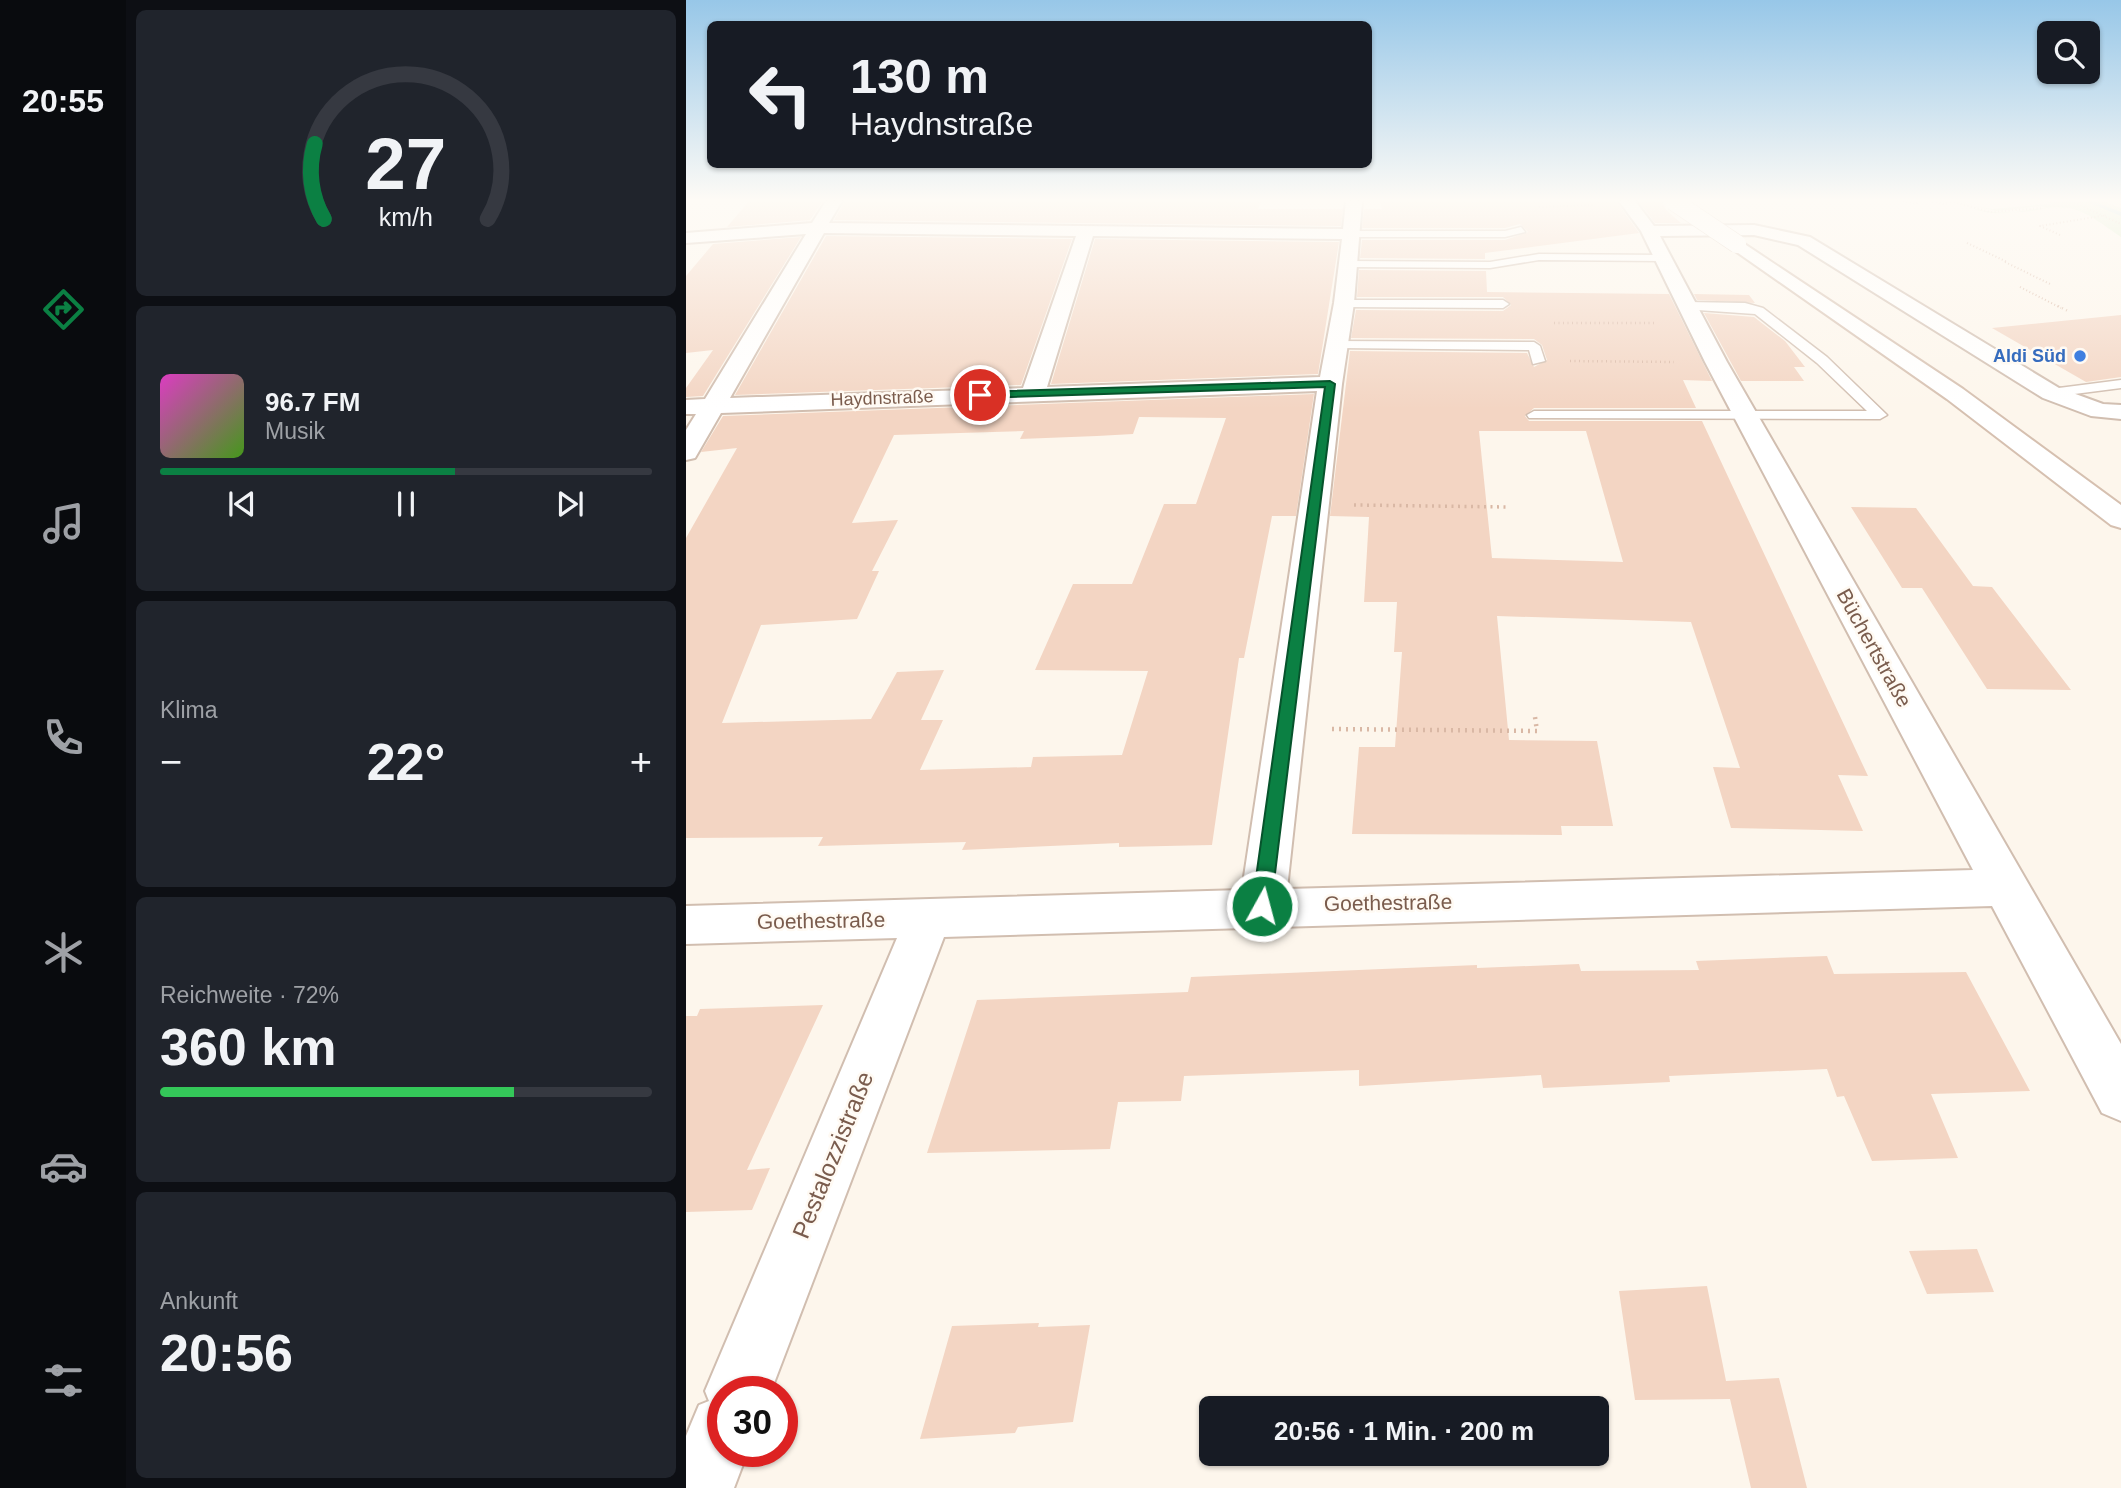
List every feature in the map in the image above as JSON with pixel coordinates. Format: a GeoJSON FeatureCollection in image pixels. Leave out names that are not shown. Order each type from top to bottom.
{"type":"FeatureCollection","features":[{"type":"Feature","properties":{"kind":"street"},"geometry":{"type":"LineString","coordinates":[[686,452],[793,270]]}},
{"type":"Feature","properties":{"kind":"street"},"geometry":{"type":"LineString","coordinates":[[1033,393],[1073,270]]}},
{"type":"Feature","properties":{"kind":"street"},"geometry":{"type":"LineString","coordinates":[[1262,906],[1330,384],[1339,344],[1348,270]]}},
{"type":"Feature","properties":{"kind":"street","name":"Büchertstraße"},"geometry":{"type":"LineString","coordinates":[[1668,270],[1716,362],[2121,1095]]}},
{"type":"Feature","properties":{"kind":"street"},"geometry":{"type":"LineString","coordinates":[[1775,270],[1955,394],[2121,519]]}},
{"type":"Feature","properties":{"kind":"street"},"geometry":{"type":"LineString","coordinates":[[1852,270],[2051,393],[2100,411],[2121,412]]}},
{"type":"Feature","properties":{"kind":"street","name":"Haydnstraße"},"geometry":{"type":"LineString","coordinates":[[686,407],[1330,384]]}},
{"type":"Feature","properties":{"kind":"street","name":"Goethestraße"},"geometry":{"type":"LineString","coordinates":[[686,925],[1262,906],[2006,887]]}},
{"type":"Feature","properties":{"kind":"street","name":"Pestalozzistraße"},"geometry":{"type":"LineString","coordinates":[[744,1376],[928,919]]}},
{"type":"Feature","properties":{"kind":"street"},"geometry":{"type":"LineString","coordinates":[[699,1488],[708,1467]]}},
{"type":"Feature","properties":{"kind":"lane"},"geometry":{"type":"LineString","coordinates":[[1345,303],[1503,304]]}},
{"type":"Feature","properties":{"kind":"lane"},"geometry":{"type":"LineString","coordinates":[[1534,415],[1880,415],[1822,360],[1759,311],[1745,307],[1691,315]]}},
{"type":"Feature","properties":{"kind":"lane"},"geometry":{"type":"LineString","coordinates":[[1339,344],[1534,346],[1538,361]]}},
{"type":"Feature","properties":{"kind":"lane"},"geometry":{"type":"LineString","coordinates":[[2051,393],[2121,384]]}},
{"type":"Feature","properties":{"kind":"path"},"geometry":{"type":"LineString","coordinates":[[2023,270],[2050,284]]}},
{"type":"Feature","properties":{"kind":"path"},"geometry":{"type":"LineString","coordinates":[[2020,287],[2070,312]]}},
{"type":"Feature","properties":{"kind":"path"},"geometry":{"type":"LineString","coordinates":[[1554,323],[1691,315]]}},
{"type":"Feature","properties":{"kind":"path"},"geometry":{"type":"LineString","coordinates":[[1538,361],[1716,362]]}},
{"type":"Feature","properties":{"kind":"path"},"geometry":{"type":"LineString","coordinates":[[1316,505],[1507,507]]}},
{"type":"Feature","properties":{"kind":"path"},"geometry":{"type":"LineString","coordinates":[[1284,728],[1537,731],[1535,717]]}},
{"type":"Feature","properties":{"kind":"building"},"geometry":{"type":"Polygon","coordinates":[[[691,270],[780,270],[703,396],[686,397],[686,388],[713,350],[686,353],[686,276],[691,270]]]}},
{"type":"Feature","properties":{"kind":"building"},"geometry":{"type":"Polygon","coordinates":[[[806,270],[1061,270],[1021,385],[735,395],[806,270]]]}},
{"type":"Feature","properties":{"kind":"building"},"geometry":{"type":"Polygon","coordinates":[[[1085,270],[1334,270],[1318,374],[1051,384],[1085,270]]]}},
{"type":"Feature","properties":{"kind":"building"},"geometry":{"type":"Polygon","coordinates":[[[1359,270],[1486,271],[1487,292],[1669,294],[1712,381],[1683,380],[1696,408],[1534,408],[1525,416],[1529,421],[1702,421],[1868,776],[1838,775],[1863,831],[1731,828],[1713,767],[1740,768],[1691,622],[1497,616],[1509,740],[1597,741],[1613,826],[1561,826],[1562,835],[1352,834],[1359,747],[1395,747],[1402,652],[1394,652],[1397,602],[1364,602],[1369,517],[1330,516],[1350,351],[1527,353],[1534,367],[1547,360],[1542,345],[1534,339],[1351,338],[1356,310],[1503,311],[1511,305],[1503,297],[1357,297],[1359,270]],[[1479,431],[1492,558],[1623,562],[1586,431],[1479,431]]]}},
{"type":"Feature","properties":{"kind":"building"},"geometry":{"type":"Polygon","coordinates":[[[1694,294],[1749,295],[1755,303],[1697,300],[1694,294]]]}},
{"type":"Feature","properties":{"kind":"building"},"geometry":{"type":"Polygon","coordinates":[[[1704,313],[1754,317],[1785,341],[1805,367],[1794,367],[1804,381],[1741,381],[1704,313]]]}},
{"type":"Feature","properties":{"kind":"building","name":"Aldi Süd"},"geometry":{"type":"Polygon","coordinates":[[[2121,315],[2121,377],[2086,382],[1992,328],[2121,315]]]}},
{"type":"Feature","properties":{"kind":"building"},"geometry":{"type":"Polygon","coordinates":[[[1314,394],[1296,516],[1272,516],[1244,658],[1239,658],[1212,845],[1119,847],[1119,843],[962,850],[966,842],[818,846],[823,837],[686,838],[686,538],[737,448],[701,452],[723,416],[1314,394]],[[1139,417],[1133,434],[1097,436],[1020,439],[1024,431],[894,435],[852,523],[898,520],[872,571],[879,571],[857,619],[761,625],[722,723],[871,719],[897,672],[944,670],[921,720],[943,720],[920,770],[1031,767],[1033,757],[1122,755],[1148,671],[1035,670],[1073,584],[1132,584],[1164,504],[1196,504],[1226,418],[1139,417]]]}},
{"type":"Feature","properties":{"kind":"building"},"geometry":{"type":"Polygon","coordinates":[[[1851,507],[1916,508],[1973,586],[1992,587],[2071,690],[1987,689],[1922,588],[1902,588],[1851,507]]]}},
{"type":"Feature","properties":{"kind":"building"},"geometry":{"type":"Polygon","coordinates":[[[1827,956],[1834,974],[1966,972],[2030,1091],[1931,1094],[1958,1158],[1872,1161],[1844,1096],[1837,1097],[1827,1069],[1669,1076],[1670,1082],[1543,1088],[1541,1075],[1359,1086],[1359,1070],[1184,1076],[1181,1101],[1118,1102],[1110,1149],[927,1153],[977,1000],[1188,992],[1191,977],[1477,965],[1477,968],[1579,964],[1581,971],[1699,970],[1696,961],[1827,956]]]}},
{"type":"Feature","properties":{"kind":"building"},"geometry":{"type":"Polygon","coordinates":[[[823,1005],[747,1170],[770,1168],[752,1210],[686,1212],[686,1016],[697,1016],[700,1009],[823,1005]]]}},
{"type":"Feature","properties":{"kind":"building"},"geometry":{"type":"Polygon","coordinates":[[[1977,1249],[1994,1292],[1927,1294],[1909,1251],[1977,1249]]]}},
{"type":"Feature","properties":{"kind":"building"},"geometry":{"type":"Polygon","coordinates":[[[1707,1286],[1726,1381],[1779,1378],[1807,1488],[1751,1488],[1730,1399],[1635,1400],[1619,1291],[1707,1286]]]}},
{"type":"Feature","properties":{"kind":"building"},"geometry":{"type":"Polygon","coordinates":[[[1039,1323],[1038,1327],[1090,1325],[1073,1422],[1018,1427],[1015,1433],[920,1439],[952,1326],[1039,1323]]]}},
{"type":"Feature","properties":{"kind":"place","name":"Aldi Süd"},"geometry":{"type":"Point","coordinates":[2080,356]}},
{"type":"Feature","properties":{"kind":"route"},"geometry":{"type":"LineString","coordinates":[[980,395],[1330,384],[1262,906]]}}]}
